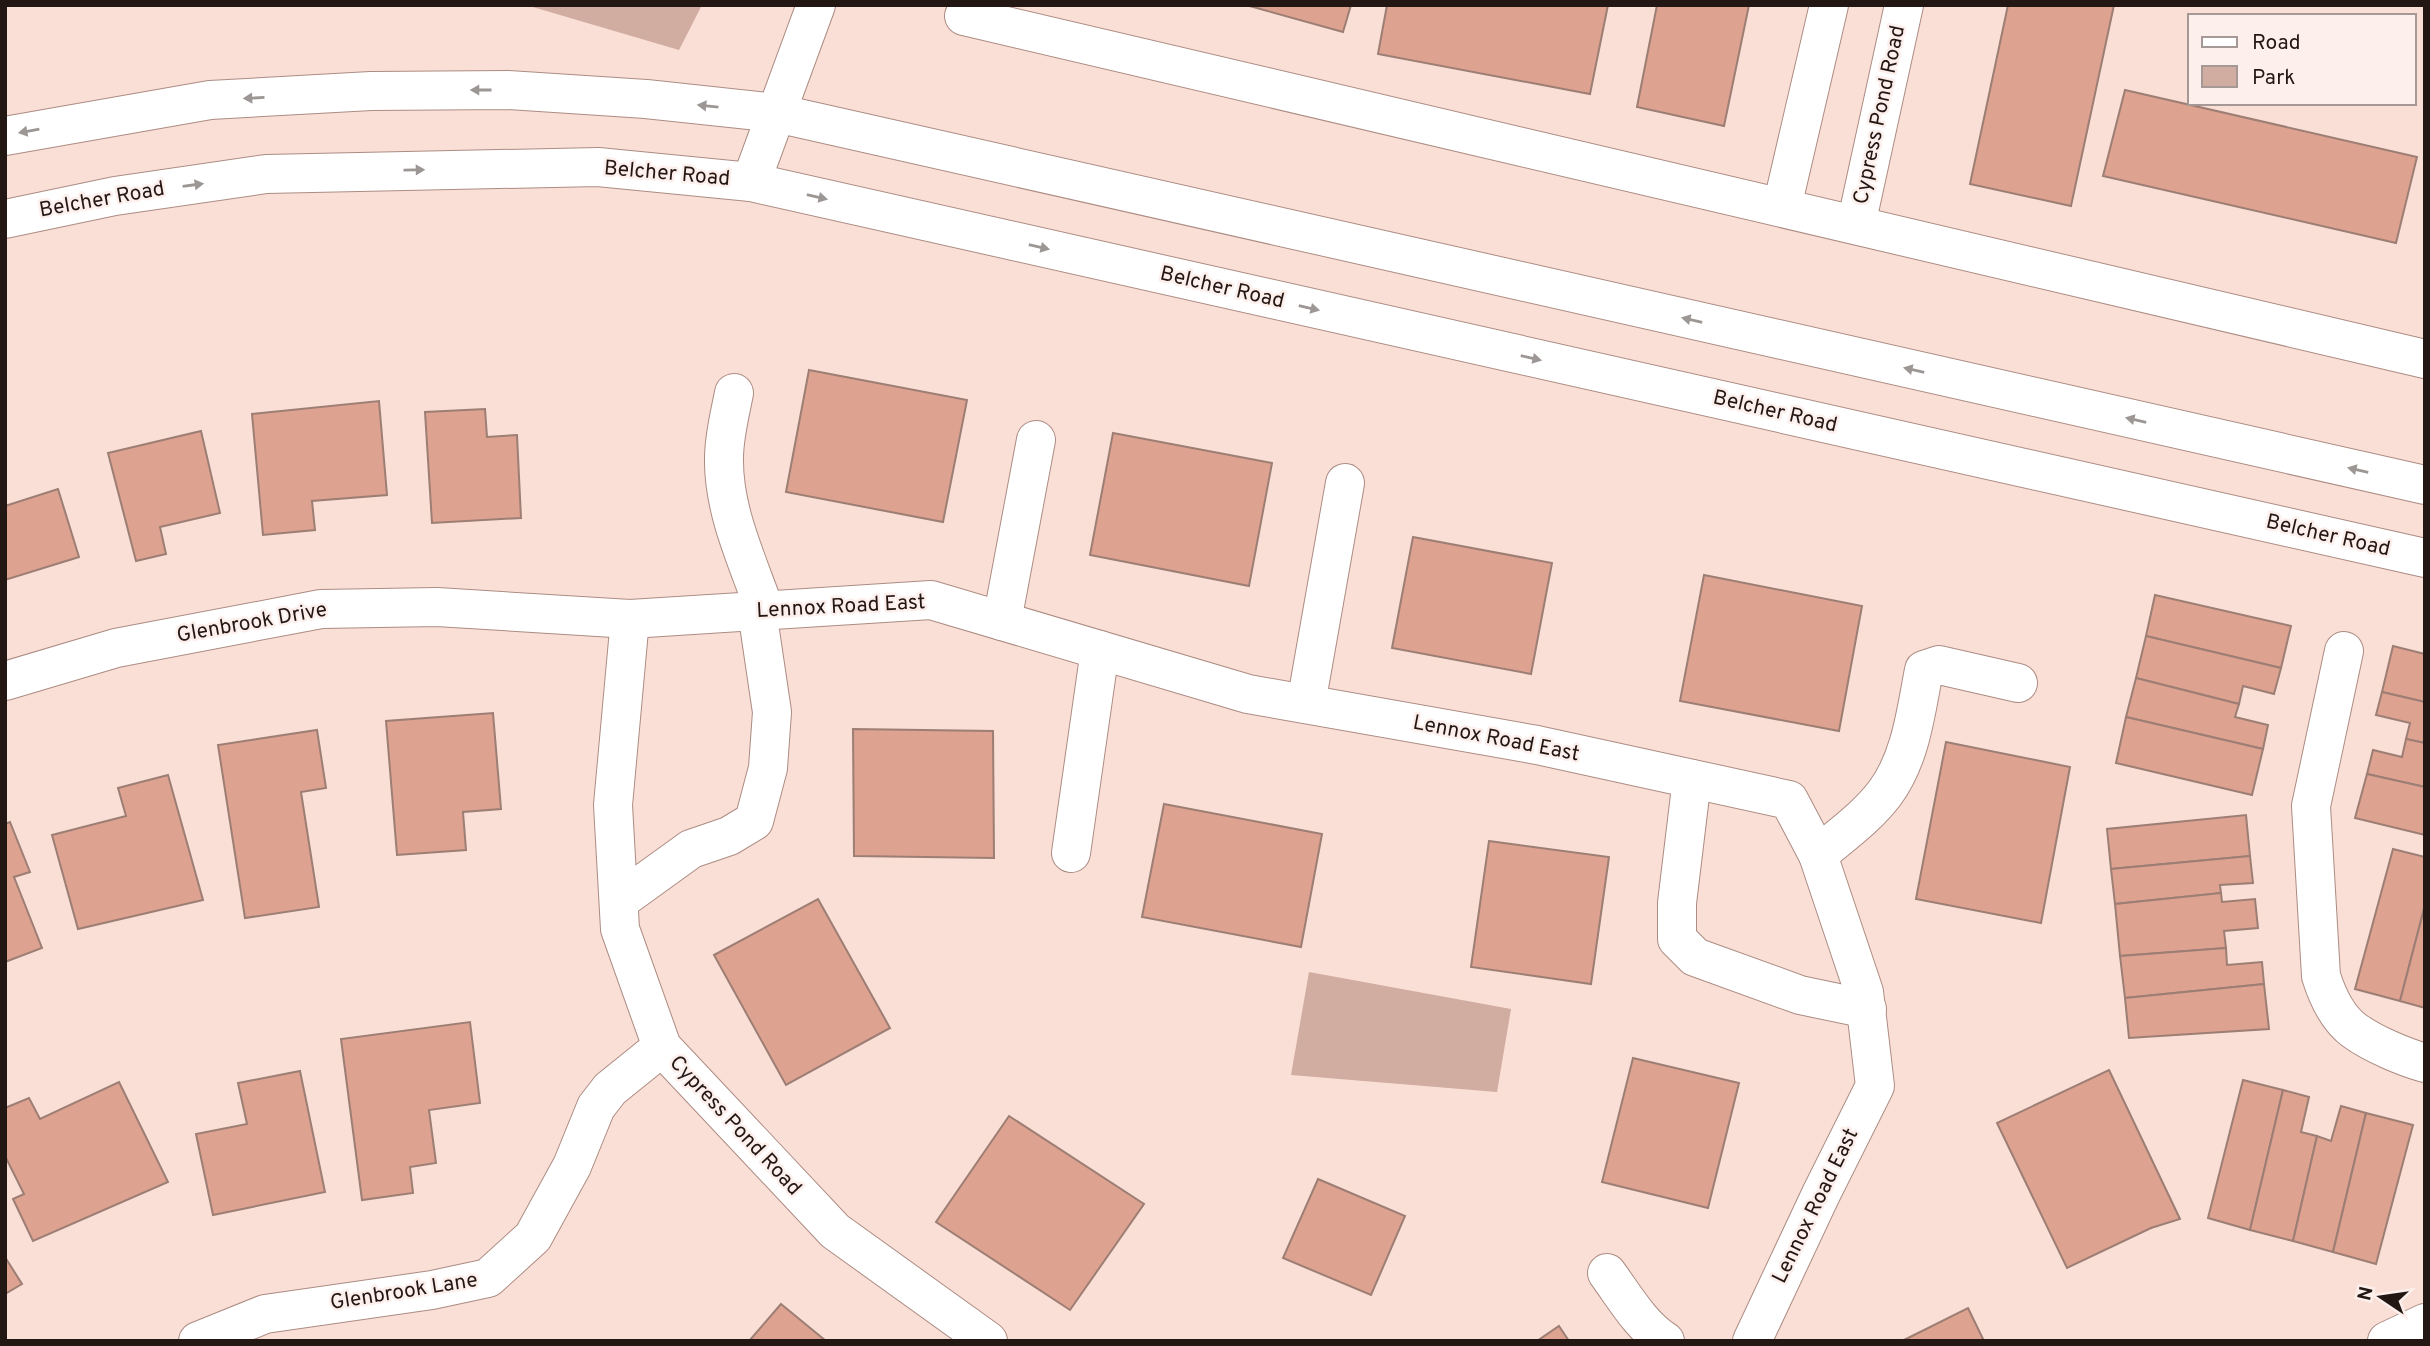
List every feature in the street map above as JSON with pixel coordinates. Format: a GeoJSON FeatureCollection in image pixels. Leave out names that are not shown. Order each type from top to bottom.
{"type":"FeatureCollection","features":[{"type":"Feature","properties":{"kind":"street"},"geometry":{"type":"LineString","coordinates":[[751,182],[816,5]]}},
{"type":"Feature","properties":{"kind":"street"},"geometry":{"type":"LineString","coordinates":[[1782,207],[1829,5]]}},
{"type":"Feature","properties":{"kind":"street","name":"Cypress Pond Road"},"geometry":{"type":"LineString","coordinates":[[1856,225],[1904,5]]}},
{"type":"Feature","properties":{"kind":"street"},"geometry":{"type":"LineString","coordinates":[[964,16],[2425,359]]}},
{"type":"Feature","properties":{"kind":"street"},"geometry":{"type":"LineString","coordinates":[[5,136],[210,100],[371,91],[508,90],[646,99],[776,113],[2425,485]]}},
{"type":"Feature","properties":{"kind":"street","name":"Belcher Road"},"geometry":{"type":"LineString","coordinates":[[5,219],[115,196],[266,174],[598,167],[751,182],[2425,558]]}},
{"type":"Feature","properties":{"kind":"street"},"geometry":{"type":"LineString","coordinates":[[619,901],[691,849],[729,836],[754,821],[768,768],[772,712],[761,611],[728,501],[725,481],[724,455],[734,393]]}},
{"type":"Feature","properties":{"kind":"street"},"geometry":{"type":"LineString","coordinates":[[1002,621],[1036,440]]}},
{"type":"Feature","properties":{"kind":"street"},"geometry":{"type":"LineString","coordinates":[[1306,704],[1345,482]]}},
{"type":"Feature","properties":{"kind":"street","name":"Lennox Road East"},"geometry":{"type":"LineString","coordinates":[[630,619],[931,600],[1248,694],[1537,745],[1788,800],[1818,855],[1864,992],[1875,1086],[1752,1341]]}},
{"type":"Feature","properties":{"kind":"street","name":"Glenbrook Drive"},"geometry":{"type":"LineString","coordinates":[[5,681],[116,648],[321,609],[437,607],[630,619]]}},
{"type":"Feature","properties":{"kind":"street","name":"Cypress Pond Road"},"geometry":{"type":"LineString","coordinates":[[630,619],[613,805],[620,929],[662,1048],[835,1231],[988,1341]]}},
{"type":"Feature","properties":{"kind":"street"},"geometry":{"type":"LineString","coordinates":[[1071,853],[1100,650]]}},
{"type":"Feature","properties":{"kind":"street"},"geometry":{"type":"LineString","coordinates":[[2344,651],[2311,806],[2321,976],[2328,998],[2354,1030],[2409,1059],[2425,1063]]}},
{"type":"Feature","properties":{"kind":"street"},"geometry":{"type":"LineString","coordinates":[[1818,855],[1885,793],[1901,764],[1913,726],[1924,670],[1939,665],[2018,683]]}},
{"type":"Feature","properties":{"kind":"street"},"geometry":{"type":"LineString","coordinates":[[1692,779],[1677,903],[1676,939],[1695,957],[1800,995],[1867,1009]]}},
{"type":"Feature","properties":{"kind":"street","name":"Glenbrook Lane"},"geometry":{"type":"LineString","coordinates":[[198,1341],[265,1314],[432,1290],[488,1278],[533,1237],[572,1166],[596,1107],[610,1089],[662,1048]]}},
{"type":"Feature","properties":{"kind":"street"},"geometry":{"type":"LineString","coordinates":[[1607,1273],[1645,1323],[1665,1341]]}},
{"type":"Feature","properties":{"kind":"street"},"geometry":{"type":"LineString","coordinates":[[2387,1341],[2425,1322]]}},
{"type":"Feature","properties":{"kind":"green space"},"geometry":{"type":"Polygon","coordinates":[[[526,5],[702,5],[679,50],[526,5]]]}},
{"type":"Feature","properties":{"kind":"green space"},"geometry":{"type":"Polygon","coordinates":[[[1309,972],[1511,1009],[1497,1092],[1291,1075],[1309,972]]]}},
{"type":"Feature","properties":{"kind":"building"},"geometry":{"type":"Polygon","coordinates":[[[1246,5],[1351,5],[1343,32],[1246,5]]]}},
{"type":"Feature","properties":{"kind":"building"},"geometry":{"type":"Polygon","coordinates":[[[1387,5],[1608,5],[1590,94],[1378,54],[1387,5]]]}},
{"type":"Feature","properties":{"kind":"building"},"geometry":{"type":"Polygon","coordinates":[[[1657,5],[1749,5],[1724,126],[1637,107],[1657,5]]]}},
{"type":"Feature","properties":{"kind":"building"},"geometry":{"type":"Polygon","coordinates":[[[2008,5],[2114,5],[2071,206],[1970,184],[2008,5]]]}},
{"type":"Feature","properties":{"kind":"building"},"geometry":{"type":"Polygon","coordinates":[[[2125,90],[2417,157],[2396,243],[2103,176],[2125,90]]]}},
{"type":"Feature","properties":{"kind":"building"},"geometry":{"type":"Polygon","coordinates":[[[809,370],[967,400],[943,522],[786,492],[809,370]]]}},
{"type":"Feature","properties":{"kind":"building"},"geometry":{"type":"Polygon","coordinates":[[[379,401],[387,495],[312,501],[315,530],[263,535],[252,414],[379,401]]]}},
{"type":"Feature","properties":{"kind":"building"},"geometry":{"type":"Polygon","coordinates":[[[485,409],[487,437],[517,435],[521,518],[432,523],[425,412],[485,409]]]}},
{"type":"Feature","properties":{"kind":"building"},"geometry":{"type":"Polygon","coordinates":[[[201,431],[220,513],[160,527],[166,554],[136,561],[108,453],[201,431]]]}},
{"type":"Feature","properties":{"kind":"building"},"geometry":{"type":"Polygon","coordinates":[[[1113,433],[1272,463],[1249,586],[1090,555],[1113,433]]]}},
{"type":"Feature","properties":{"kind":"building"},"geometry":{"type":"Polygon","coordinates":[[[58,489],[79,557],[5,580],[5,506],[58,489]]]}},
{"type":"Feature","properties":{"kind":"building"},"geometry":{"type":"Polygon","coordinates":[[[1413,537],[1552,563],[1531,674],[1392,648],[1413,537]]]}},
{"type":"Feature","properties":{"kind":"building"},"geometry":{"type":"Polygon","coordinates":[[[1704,575],[1862,606],[1839,731],[1680,701],[1704,575]]]}},
{"type":"Feature","properties":{"kind":"building"},"geometry":{"type":"Polygon","coordinates":[[[2155,595],[2291,626],[2281,668],[2146,636],[2155,595]]]}},
{"type":"Feature","properties":{"kind":"building"},"geometry":{"type":"Polygon","coordinates":[[[2146,636],[2281,668],[2274,694],[2243,686],[2239,704],[2136,678],[2146,636]]]}},
{"type":"Feature","properties":{"kind":"building"},"geometry":{"type":"Polygon","coordinates":[[[2393,646],[2425,654],[2425,702],[2382,692],[2393,646]]]}},
{"type":"Feature","properties":{"kind":"building"},"geometry":{"type":"Polygon","coordinates":[[[2136,678],[2239,704],[2235,717],[2268,725],[2263,749],[2126,717],[2136,678]]]}},
{"type":"Feature","properties":{"kind":"building"},"geometry":{"type":"Polygon","coordinates":[[[2382,692],[2425,702],[2425,743],[2406,739],[2410,723],[2376,715],[2382,692]]]}},
{"type":"Feature","properties":{"kind":"building"},"geometry":{"type":"Polygon","coordinates":[[[493,713],[501,809],[463,812],[466,850],[397,855],[386,721],[493,713]]]}},
{"type":"Feature","properties":{"kind":"building"},"geometry":{"type":"Polygon","coordinates":[[[2126,717],[2263,749],[2252,795],[2116,763],[2126,717]]]}},
{"type":"Feature","properties":{"kind":"building"},"geometry":{"type":"Polygon","coordinates":[[[853,729],[993,731],[994,858],[854,856],[853,729]]]}},
{"type":"Feature","properties":{"kind":"building"},"geometry":{"type":"Polygon","coordinates":[[[317,730],[326,788],[301,792],[319,907],[245,918],[218,745],[317,730]]]}},
{"type":"Feature","properties":{"kind":"building"},"geometry":{"type":"Polygon","coordinates":[[[2406,739],[2425,743],[2425,787],[2367,774],[2373,750],[2402,757],[2406,739]]]}},
{"type":"Feature","properties":{"kind":"building"},"geometry":{"type":"Polygon","coordinates":[[[1946,742],[2070,767],[2041,923],[1916,899],[1946,742]]]}},
{"type":"Feature","properties":{"kind":"building"},"geometry":{"type":"Polygon","coordinates":[[[2367,774],[2425,787],[2425,835],[2355,818],[2367,774]]]}},
{"type":"Feature","properties":{"kind":"building"},"geometry":{"type":"Polygon","coordinates":[[[168,775],[203,900],[78,929],[52,835],[126,816],[118,788],[168,775]]]}},
{"type":"Feature","properties":{"kind":"building"},"geometry":{"type":"Polygon","coordinates":[[[1164,804],[1322,834],[1301,947],[1142,917],[1164,804]]]}},
{"type":"Feature","properties":{"kind":"building"},"geometry":{"type":"Polygon","coordinates":[[[2246,815],[2250,856],[2111,869],[2107,829],[2246,815]]]}},
{"type":"Feature","properties":{"kind":"building"},"geometry":{"type":"Polygon","coordinates":[[[10,822],[30,872],[14,877],[42,948],[5,962],[5,824],[10,822]]]}},
{"type":"Feature","properties":{"kind":"building"},"geometry":{"type":"Polygon","coordinates":[[[1489,841],[1609,857],[1591,984],[1471,967],[1489,841]]]}},
{"type":"Feature","properties":{"kind":"building"},"geometry":{"type":"Polygon","coordinates":[[[2393,849],[2425,857],[2425,905],[2400,1001],[2355,989],[2393,849]]]}},
{"type":"Feature","properties":{"kind":"building"},"geometry":{"type":"Polygon","coordinates":[[[2250,856],[2253,883],[2220,885],[2221,893],[2115,904],[2111,869],[2250,856]]]}},
{"type":"Feature","properties":{"kind":"building"},"geometry":{"type":"Polygon","coordinates":[[[2221,893],[2222,902],[2255,899],[2258,928],[2224,931],[2226,948],[2120,956],[2115,904],[2221,893]]]}},
{"type":"Feature","properties":{"kind":"building"},"geometry":{"type":"Polygon","coordinates":[[[818,899],[890,1028],[786,1085],[714,955],[818,899]]]}},
{"type":"Feature","properties":{"kind":"building"},"geometry":{"type":"Polygon","coordinates":[[[2425,905],[2425,1008],[2400,1001],[2425,905]]]}},
{"type":"Feature","properties":{"kind":"building"},"geometry":{"type":"Polygon","coordinates":[[[2226,948],[2227,965],[2262,962],[2264,984],[2125,998],[2120,956],[2226,948]]]}},
{"type":"Feature","properties":{"kind":"building"},"geometry":{"type":"Polygon","coordinates":[[[2264,984],[2269,1029],[2129,1038],[2125,998],[2264,984]]]}},
{"type":"Feature","properties":{"kind":"building"},"geometry":{"type":"Polygon","coordinates":[[[470,1022],[480,1103],[429,1110],[436,1163],[410,1167],[413,1193],[362,1200],[341,1039],[470,1022]]]}},
{"type":"Feature","properties":{"kind":"building"},"geometry":{"type":"Polygon","coordinates":[[[1633,1058],[1739,1083],[1708,1208],[1602,1182],[1633,1058]]]}},
{"type":"Feature","properties":{"kind":"building"},"geometry":{"type":"Polygon","coordinates":[[[2109,1070],[2180,1219],[2151,1228],[2067,1268],[1997,1123],[2109,1070]]]}},
{"type":"Feature","properties":{"kind":"building"},"geometry":{"type":"Polygon","coordinates":[[[300,1071],[325,1192],[213,1215],[196,1134],[247,1124],[238,1083],[300,1071]]]}},
{"type":"Feature","properties":{"kind":"building"},"geometry":{"type":"Polygon","coordinates":[[[2243,1080],[2283,1090],[2250,1230],[2208,1218],[2243,1080]]]}},
{"type":"Feature","properties":{"kind":"building"},"geometry":{"type":"Polygon","coordinates":[[[119,1082],[168,1182],[33,1241],[13,1199],[24,1194],[5,1156],[5,1108],[29,1098],[40,1119],[119,1082]]]}},
{"type":"Feature","properties":{"kind":"building"},"geometry":{"type":"Polygon","coordinates":[[[2283,1090],[2309,1097],[2301,1132],[2317,1136],[2293,1241],[2250,1230],[2283,1090]]]}},
{"type":"Feature","properties":{"kind":"building"},"geometry":{"type":"Polygon","coordinates":[[[2341,1106],[2366,1113],[2333,1252],[2293,1241],[2317,1136],[2331,1141],[2341,1106]]]}},
{"type":"Feature","properties":{"kind":"building"},"geometry":{"type":"Polygon","coordinates":[[[2366,1113],[2413,1125],[2376,1264],[2333,1252],[2366,1113]]]}},
{"type":"Feature","properties":{"kind":"building"},"geometry":{"type":"Polygon","coordinates":[[[1009,1116],[1144,1204],[1070,1310],[936,1222],[1009,1116]]]}},
{"type":"Feature","properties":{"kind":"building"},"geometry":{"type":"Polygon","coordinates":[[[1318,1179],[1405,1216],[1371,1295],[1283,1258],[1318,1179]]]}},
{"type":"Feature","properties":{"kind":"building"},"geometry":{"type":"Polygon","coordinates":[[[5,1257],[22,1284],[5,1294],[5,1257]]]}},
{"type":"Feature","properties":{"kind":"building"},"geometry":{"type":"Polygon","coordinates":[[[781,1304],[826,1341],[749,1341],[781,1304]]]}},
{"type":"Feature","properties":{"kind":"building"},"geometry":{"type":"Polygon","coordinates":[[[1968,1308],[1984,1341],[1902,1341],[1968,1308]]]}},
{"type":"Feature","properties":{"kind":"building"},"geometry":{"type":"Polygon","coordinates":[[[1559,1326],[1569,1341],[1537,1341],[1559,1326]]]}}]}
